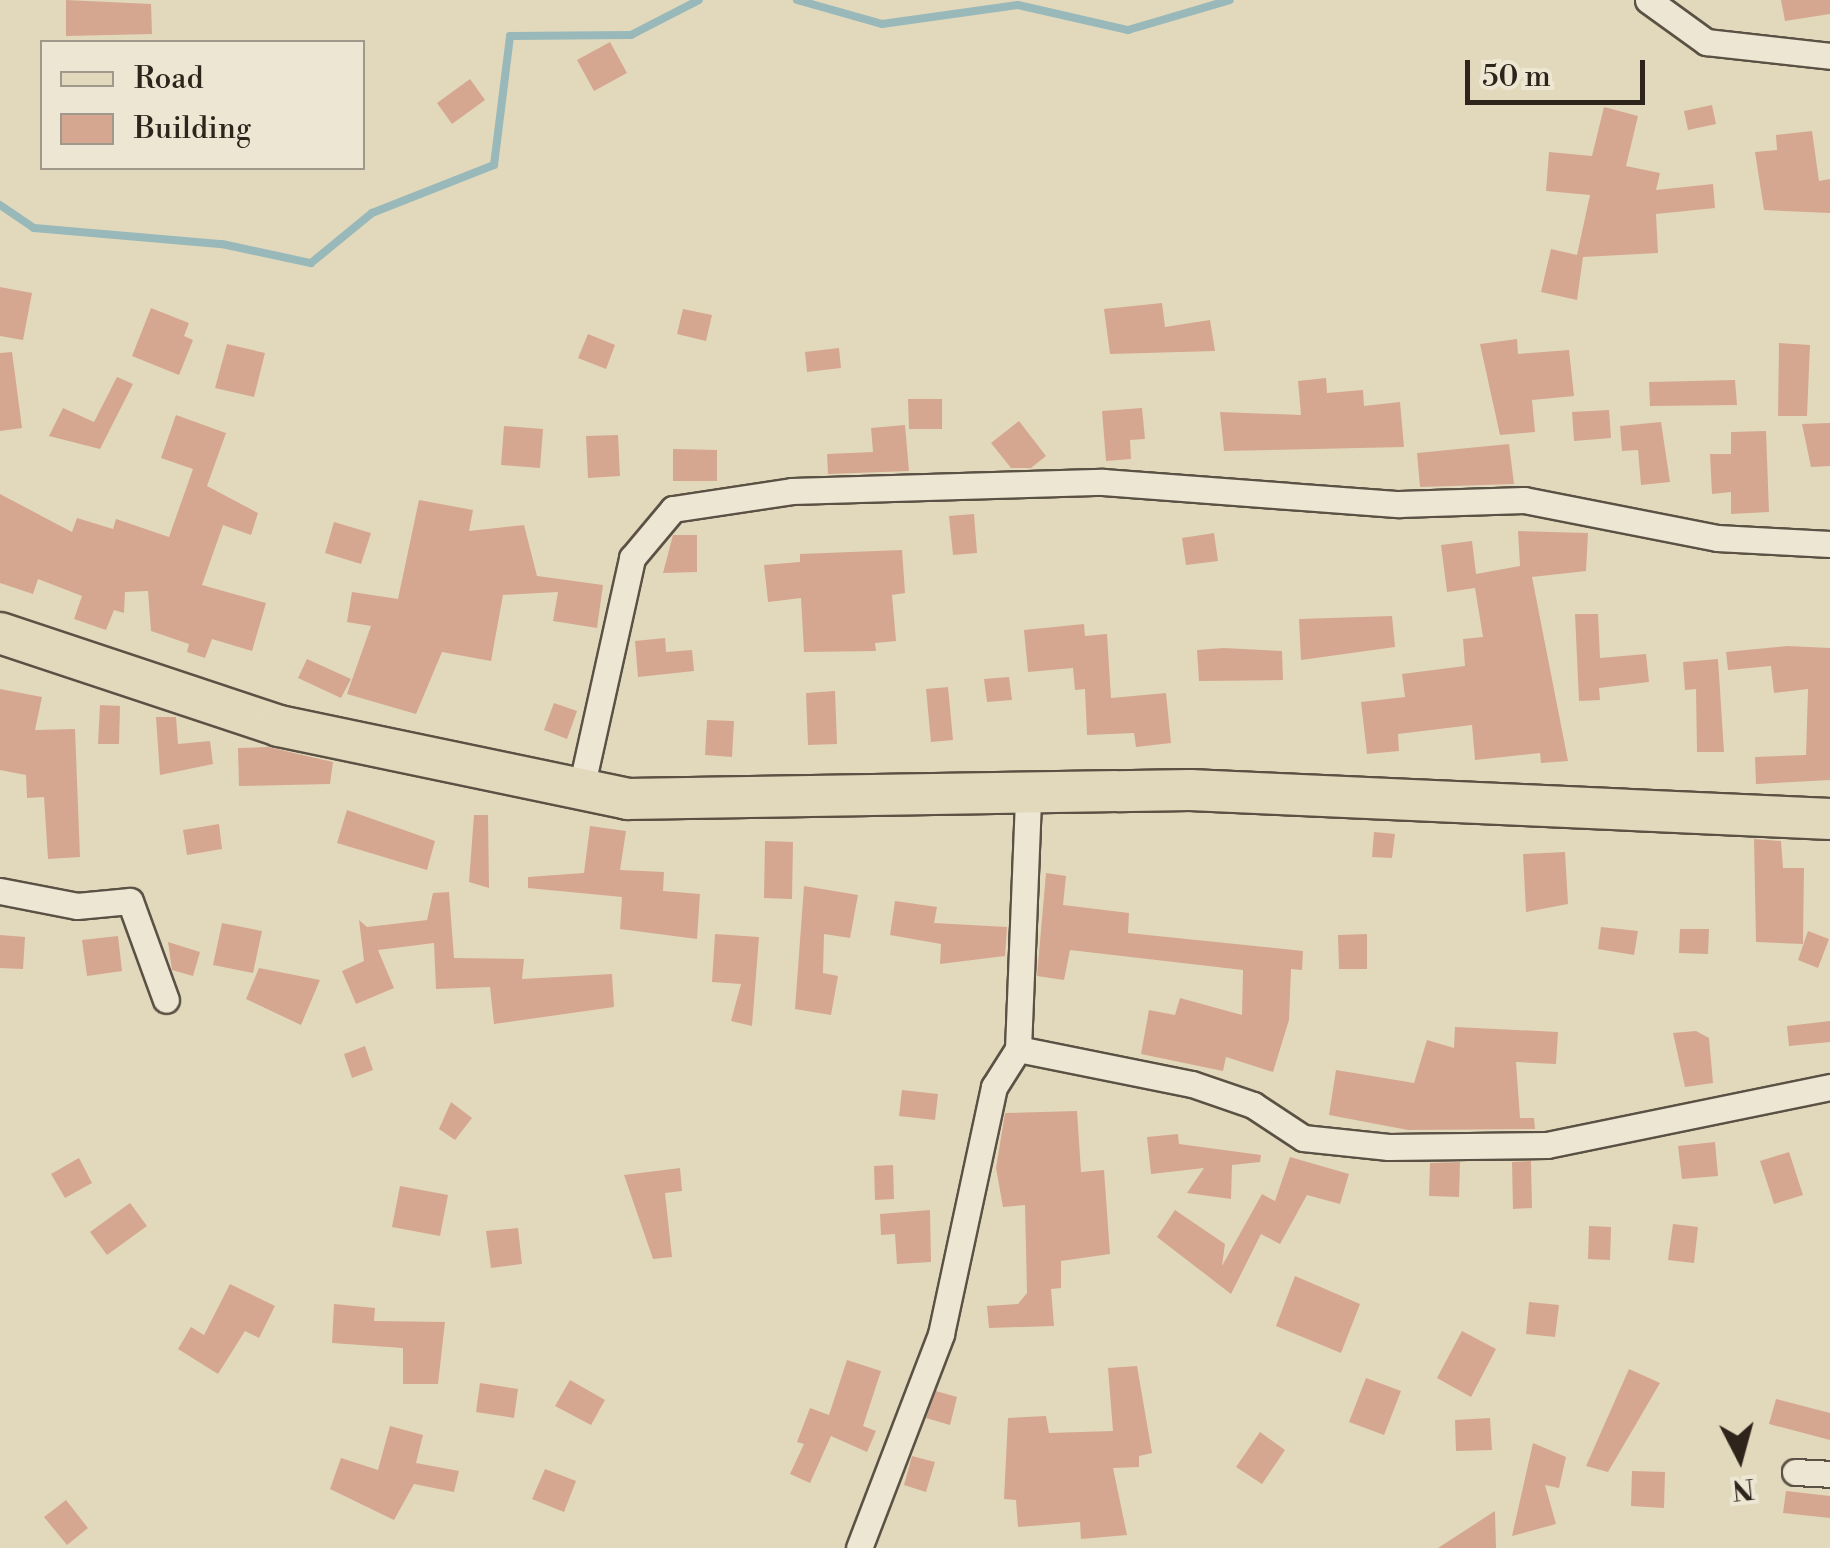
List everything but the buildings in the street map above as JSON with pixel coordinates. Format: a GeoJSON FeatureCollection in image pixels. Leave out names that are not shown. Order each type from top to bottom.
{"type":"FeatureCollection","features":[{"type":"Feature","properties":{"kind":"main road"},"geometry":{"type":"LineString","coordinates":[[0,633],[279,726],[580,793],[1028,795],[1190,790],[1830,819]]}},
{"type":"Feature","properties":{"kind":"street"},"geometry":{"type":"LineString","coordinates":[[1648,0],[1706,42],[1830,56]]}},
{"type":"Feature","properties":{"kind":"street"},"geometry":{"type":"LineString","coordinates":[[580,793],[632,558],[673,508],[792,491],[1104,482],[1399,504],[1524,500],[1717,538],[1830,544]]}},
{"type":"Feature","properties":{"kind":"street"},"geometry":{"type":"LineString","coordinates":[[859,1548],[941,1334],[994,1087],[1018,1049],[1028,795]]}},
{"type":"Feature","properties":{"kind":"street"},"geometry":{"type":"LineString","coordinates":[[0,892],[77,906],[130,901],[166,1000]]}},
{"type":"Feature","properties":{"kind":"street"},"geometry":{"type":"LineString","coordinates":[[1018,1049],[1192,1084],[1253,1105],[1304,1138],[1389,1147],[1547,1145],[1830,1088]]}},
{"type":"Feature","properties":{"kind":"street"},"geometry":{"type":"LineString","coordinates":[[1795,1472],[1830,1474]]}},
{"type":"Feature","properties":{"kind":"waterway"},"geometry":{"type":"LineString","coordinates":[[0,205],[34,228],[222,244],[311,263],[372,213],[494,165],[510,36],[631,35],[699,0]]}},
{"type":"Feature","properties":{"kind":"waterway"},"geometry":{"type":"LineString","coordinates":[[797,0],[882,24],[1018,5],[1128,30],[1230,0]]}}]}
